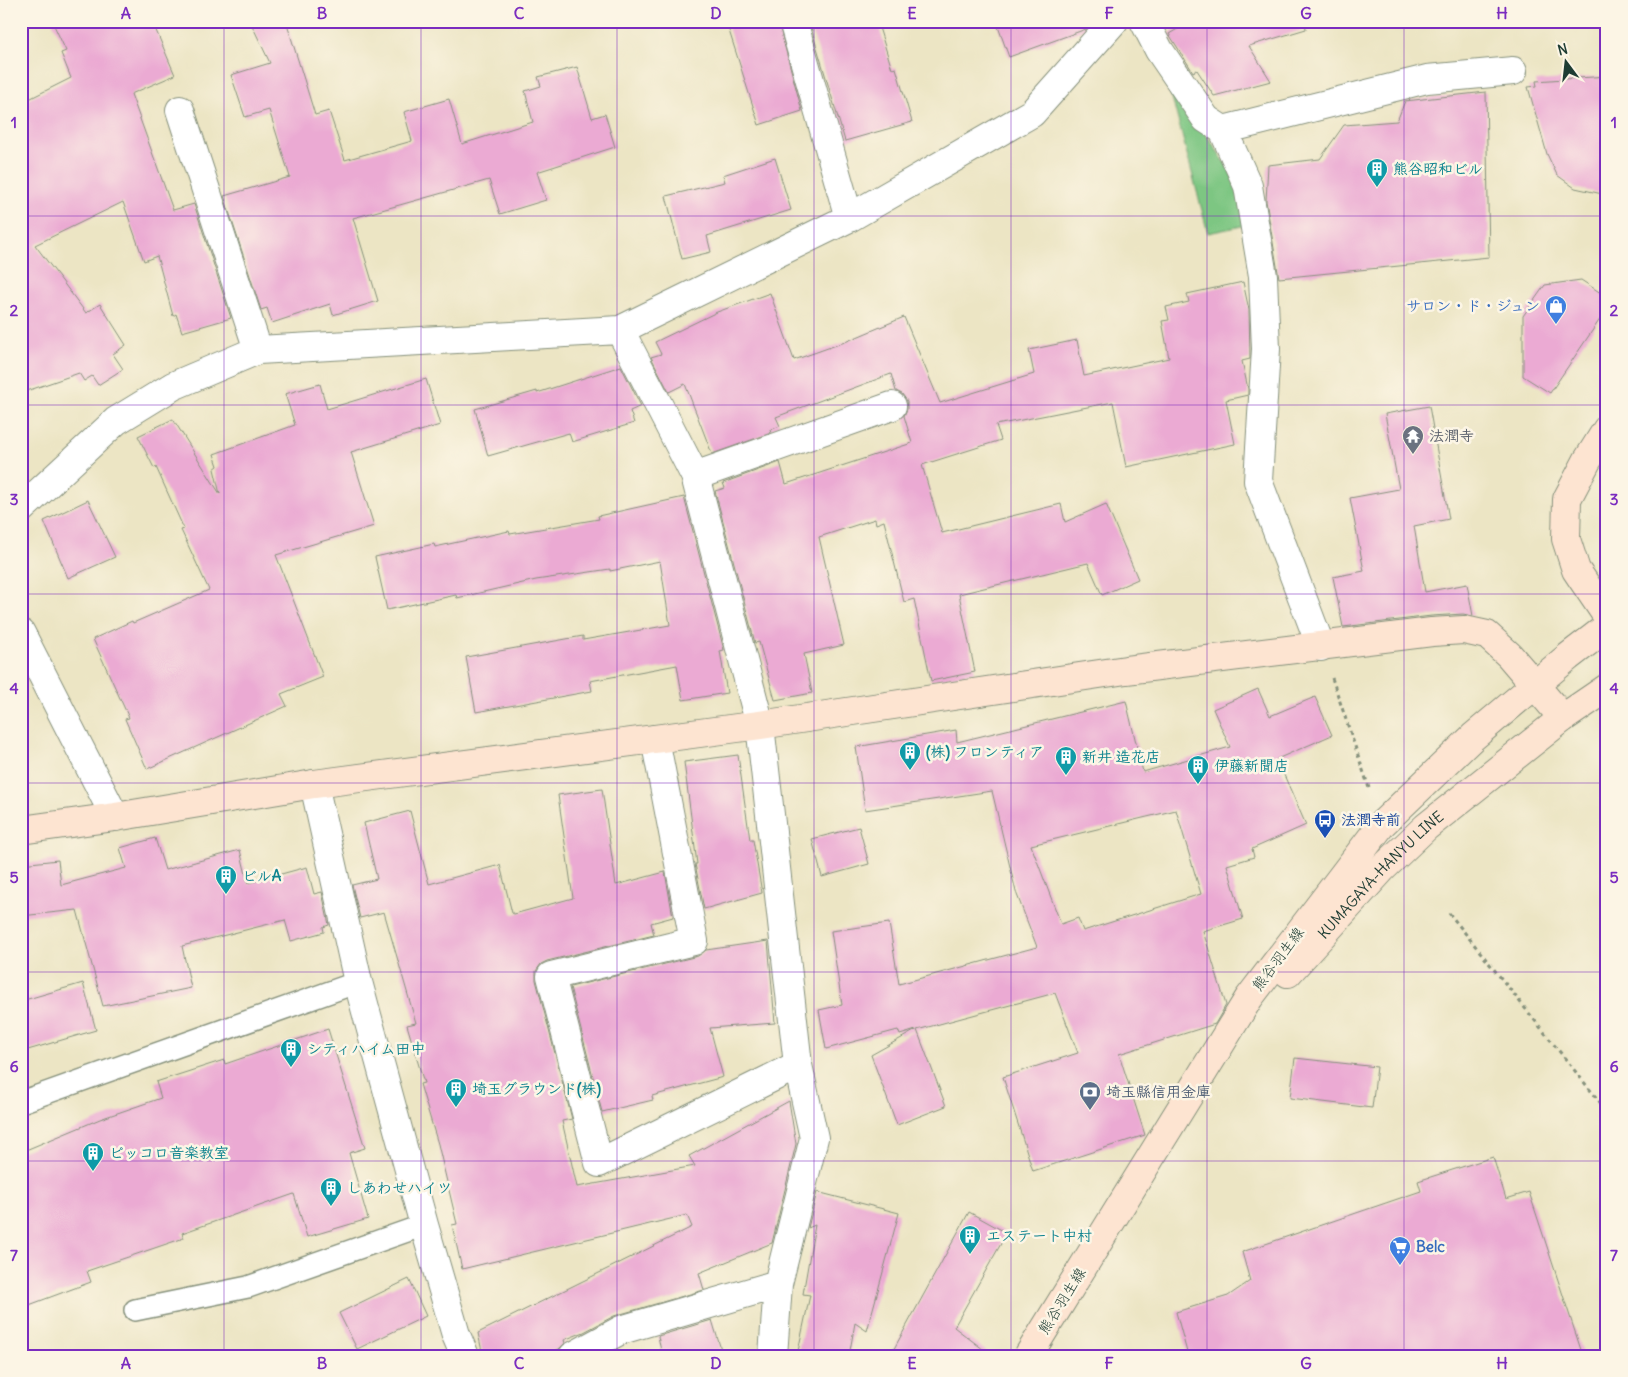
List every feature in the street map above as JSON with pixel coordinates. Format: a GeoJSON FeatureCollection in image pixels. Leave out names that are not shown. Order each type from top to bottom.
{"type":"FeatureCollection","features":[{"type":"Feature","properties":{"kind":"main road"},"geometry":{"type":"LineString","coordinates":[[1607,429],[1567,499],[1566,539],[1576,570],[1607,616]]}},
{"type":"Feature","properties":{"kind":"main road","name":"熊谷羽生線"},"geometry":{"type":"LineString","coordinates":[[1028,1356],[1249,998],[1382,824],[1473,737],[1607,627]]}},
{"type":"Feature","properties":{"kind":"main road"},"geometry":{"type":"LineString","coordinates":[[21,830],[314,784],[760,725],[1126,670],[1432,632],[1464,630],[1487,635],[1509,655],[1563,718]]}},
{"type":"Feature","properties":{"kind":"main road","name":"KUMAGAYA-HANYU LINE"},"geometry":{"type":"LineString","coordinates":[[1125,1199],[1197,1094],[1254,1016],[1289,972],[1382,869],[1426,827],[1563,718],[1607,688]]}},
{"type":"Feature","properties":{"kind":"street"},"geometry":{"type":"LineString","coordinates":[[793,21],[849,218]]}},
{"type":"Feature","properties":{"kind":"street"},"geometry":{"type":"LineString","coordinates":[[21,509],[116,421],[173,386],[258,350],[620,330],[849,218],[1032,112],[1114,21]]}},
{"type":"Feature","properties":{"kind":"street"},"geometry":{"type":"LineString","coordinates":[[1144,21],[1159,50],[1206,120],[1223,130],[1248,186],[1263,276],[1266,349],[1258,481],[1321,647]]}},
{"type":"Feature","properties":{"kind":"street"},"geometry":{"type":"LineString","coordinates":[[1223,130],[1427,78],[1513,71]]}},
{"type":"Feature","properties":{"kind":"street"},"geometry":{"type":"LineString","coordinates":[[180,110],[258,350]]}},
{"type":"Feature","properties":{"kind":"street"},"geometry":{"type":"LineString","coordinates":[[620,330],[695,476],[760,725],[798,1065],[814,1138],[778,1284],[773,1356]]}},
{"type":"Feature","properties":{"kind":"street"},"geometry":{"type":"LineString","coordinates":[[695,476],[892,406]]}},
{"type":"Feature","properties":{"kind":"street"},"geometry":{"type":"LineString","coordinates":[[21,633],[115,816]]}},
{"type":"Feature","properties":{"kind":"street"},"geometry":{"type":"LineString","coordinates":[[655,739],[694,941],[551,976],[600,1163],[798,1065]]}},
{"type":"Feature","properties":{"kind":"street"},"geometry":{"type":"LineString","coordinates":[[314,784],[358,982],[424,1225],[456,1335],[465,1356]]}},
{"type":"Feature","properties":{"kind":"street"},"geometry":{"type":"LineString","coordinates":[[1382,824],[1401,851]]}},
{"type":"Feature","properties":{"kind":"street"},"geometry":{"type":"LineString","coordinates":[[573,1356],[621,1330],[778,1284]]}},
{"type":"Feature","properties":{"kind":"lane"},"geometry":{"type":"LineString","coordinates":[[21,1102],[358,982]]}},
{"type":"Feature","properties":{"kind":"lane"},"geometry":{"type":"LineString","coordinates":[[135,1310],[248,1287],[424,1225]]}},
{"type":"Feature","properties":{"kind":"path"},"geometry":{"type":"LineString","coordinates":[[1321,647],[1382,824]]}},
{"type":"Feature","properties":{"kind":"path"},"geometry":{"type":"LineString","coordinates":[[1449,913],[1607,1111]]}},
{"type":"Feature","properties":{"kind":"green space"},"geometry":{"type":"Polygon","coordinates":[[[1166,75],[1226,164],[1235,182],[1247,225],[1208,233],[1166,75]]]}},
{"type":"Feature","properties":{"kind":"building"},"geometry":{"type":"Polygon","coordinates":[[[52,21],[152,21],[175,75],[131,94],[173,210],[194,204],[231,318],[182,332],[176,314],[173,316],[157,256],[144,261],[123,202],[35,245],[86,313],[100,304],[126,345],[113,354],[123,369],[98,385],[92,376],[84,381],[79,373],[21,393],[21,103],[71,78],[61,53],[66,51],[52,21]]]}},
{"type":"Feature","properties":{"kind":"building"},"geometry":{"type":"Polygon","coordinates":[[[250,21],[286,21],[315,115],[329,111],[345,160],[412,141],[404,112],[449,99],[462,144],[533,122],[525,91],[541,86],[538,77],[577,67],[592,118],[605,114],[615,147],[537,172],[546,200],[500,214],[489,180],[353,218],[378,301],[333,315],[330,304],[272,323],[267,308],[261,310],[224,196],[290,177],[269,110],[245,117],[231,75],[270,63],[250,21]]]}},
{"type":"Feature","properties":{"kind":"building"},"geometry":{"type":"Polygon","coordinates":[[[726,21],[778,21],[802,111],[759,125],[726,21]]]}},
{"type":"Feature","properties":{"kind":"building"},"geometry":{"type":"Polygon","coordinates":[[[809,21],[877,21],[892,69],[896,68],[912,122],[845,141],[809,21]]]}},
{"type":"Feature","properties":{"kind":"building"},"geometry":{"type":"Polygon","coordinates":[[[996,21],[1093,21],[1086,29],[1009,57],[996,21]]]}},
{"type":"Feature","properties":{"kind":"building"},"geometry":{"type":"Polygon","coordinates":[[[1191,21],[1305,21],[1306,29],[1249,46],[1271,81],[1214,96],[1197,70],[1193,72],[1169,34],[1191,21]]]}},
{"type":"Feature","properties":{"kind":"building"},"geometry":{"type":"Polygon","coordinates":[[[1607,76],[1607,195],[1575,188],[1557,175],[1547,154],[1528,87],[1537,86],[1536,81],[1607,76]]]}},
{"type":"Feature","properties":{"kind":"building","name":"熊谷昭和ビル"},"geometry":{"type":"Polygon","coordinates":[[[1486,92],[1489,257],[1279,278],[1266,201],[1268,165],[1320,159],[1344,125],[1397,121],[1405,101],[1486,92]]]}},
{"type":"Feature","properties":{"kind":"building"},"geometry":{"type":"Polygon","coordinates":[[[775,158],[791,210],[707,236],[711,252],[682,259],[666,196],[725,182],[723,175],[775,158]]]}},
{"type":"Feature","properties":{"kind":"building"},"geometry":{"type":"Polygon","coordinates":[[[1581,280],[1607,297],[1607,309],[1550,393],[1523,376],[1523,316],[1545,285],[1581,280]]]}},
{"type":"Feature","properties":{"kind":"building"},"geometry":{"type":"Polygon","coordinates":[[[1243,282],[1249,310],[1250,359],[1242,361],[1248,395],[1226,400],[1235,444],[1126,467],[1113,402],[996,425],[1001,440],[922,465],[942,533],[1061,504],[1065,522],[1106,504],[1138,579],[1102,595],[1088,563],[959,594],[975,672],[931,681],[914,599],[904,602],[884,521],[876,524],[875,519],[819,537],[844,645],[804,654],[812,693],[775,700],[759,642],[755,643],[715,491],[725,488],[723,483],[780,462],[786,484],[912,443],[904,416],[907,409],[907,401],[902,394],[896,391],[891,374],[776,417],[780,426],[770,430],[771,433],[712,454],[685,384],[669,392],[651,357],[661,354],[655,342],[717,312],[770,293],[794,360],[845,342],[904,317],[940,403],[1034,374],[1029,350],[1077,340],[1084,376],[1169,358],[1162,321],[1169,320],[1166,307],[1189,302],[1187,294],[1243,282]]]}},
{"type":"Feature","properties":{"kind":"building"},"geometry":{"type":"Polygon","coordinates":[[[621,366],[641,406],[630,411],[634,423],[572,442],[569,433],[488,456],[475,409],[537,391],[537,393],[621,366]]]}},
{"type":"Feature","properties":{"kind":"building"},"geometry":{"type":"Polygon","coordinates":[[[426,379],[440,425],[351,452],[374,526],[276,555],[323,677],[281,694],[287,706],[147,769],[125,719],[129,718],[93,639],[209,590],[181,530],[184,529],[156,467],[154,468],[138,436],[173,419],[220,494],[214,469],[218,466],[214,454],[295,425],[285,394],[320,384],[327,409],[426,379]]]}},
{"type":"Feature","properties":{"kind":"building"},"geometry":{"type":"Polygon","coordinates":[[[1429,406],[1449,519],[1414,526],[1425,592],[1467,584],[1473,616],[1463,614],[1431,616],[1343,627],[1333,577],[1364,571],[1350,498],[1399,489],[1385,414],[1429,406]]]}},
{"type":"Feature","properties":{"kind":"building"},"geometry":{"type":"Polygon","coordinates":[[[684,497],[724,650],[720,651],[727,693],[683,700],[677,665],[590,681],[592,691],[476,712],[466,657],[583,636],[583,640],[670,625],[660,561],[610,571],[610,569],[536,580],[457,598],[456,595],[387,610],[375,557],[434,544],[435,547],[509,531],[510,534],[599,519],[598,516],[684,497]]]}},
{"type":"Feature","properties":{"kind":"building"},"geometry":{"type":"Polygon","coordinates":[[[88,500],[115,557],[68,578],[44,521],[88,500]]]}},
{"type":"Feature","properties":{"kind":"building"},"geometry":{"type":"Polygon","coordinates":[[[1258,689],[1270,716],[1315,697],[1332,735],[1277,759],[1306,825],[1252,849],[1254,857],[1227,865],[1243,919],[1203,931],[1226,1005],[1215,1024],[1119,1054],[1145,1135],[1033,1171],[1003,1077],[1078,1053],[1055,993],[917,1030],[946,1106],[897,1125],[871,1055],[916,1030],[900,1035],[898,1030],[826,1049],[819,1010],[842,1005],[831,931],[889,923],[899,984],[1037,947],[1016,892],[992,791],[865,810],[856,747],[956,730],[957,742],[1126,701],[1143,772],[1230,747],[1213,709],[1258,689]],[[1176,810],[1031,845],[1061,924],[1078,918],[1083,931],[1201,894],[1176,810]]]}},
{"type":"Feature","properties":{"kind":"building"},"geometry":{"type":"Polygon","coordinates":[[[738,755],[750,840],[753,840],[762,893],[704,909],[695,864],[697,864],[684,762],[738,755]]]}},
{"type":"Feature","properties":{"kind":"building"},"geometry":{"type":"Polygon","coordinates":[[[602,789],[616,885],[665,872],[673,917],[651,923],[654,935],[547,961],[541,964],[536,971],[536,980],[572,1119],[562,1121],[577,1187],[695,1166],[689,1156],[789,1101],[796,1144],[772,1243],[699,1273],[704,1290],[614,1316],[564,1340],[565,1343],[559,1349],[545,1356],[483,1356],[478,1333],[692,1227],[687,1215],[462,1269],[452,1225],[457,1224],[438,1144],[420,1084],[424,1083],[407,1025],[416,1023],[384,912],[360,918],[352,885],[377,879],[364,823],[410,811],[429,884],[500,865],[512,913],[514,914],[573,898],[558,795],[602,789]]]}},
{"type":"Feature","properties":{"kind":"building"},"geometry":{"type":"Polygon","coordinates":[[[859,827],[869,864],[822,877],[812,839],[859,827]]]}},
{"type":"Feature","properties":{"kind":"building"},"geometry":{"type":"Polygon","coordinates":[[[155,838],[165,870],[240,850],[248,883],[307,867],[314,894],[322,892],[329,925],[323,927],[324,932],[291,941],[285,920],[182,946],[191,988],[103,1006],[77,910],[21,916],[21,864],[58,860],[61,885],[126,868],[120,848],[155,838]]]}},
{"type":"Feature","properties":{"kind":"building"},"geometry":{"type":"Polygon","coordinates":[[[768,941],[775,1023],[710,1028],[723,1077],[652,1096],[653,1100],[602,1112],[570,987],[698,956],[706,950],[768,941]]]}},
{"type":"Feature","properties":{"kind":"building"},"geometry":{"type":"Polygon","coordinates":[[[83,983],[96,1030],[21,1052],[21,1001],[83,983]]]}},
{"type":"Feature","properties":{"kind":"building"},"geometry":{"type":"Polygon","coordinates":[[[328,1029],[365,1148],[349,1153],[368,1219],[307,1237],[294,1194],[182,1233],[184,1238],[87,1271],[91,1282],[21,1308],[21,1152],[100,1119],[161,1098],[156,1082],[224,1060],[225,1064],[328,1029]]]}},
{"type":"Feature","properties":{"kind":"building"},"geometry":{"type":"Polygon","coordinates":[[[1295,1058],[1377,1067],[1372,1108],[1290,1098],[1295,1058]]]}},
{"type":"Feature","properties":{"kind":"building","name":"Belc"},"geometry":{"type":"Polygon","coordinates":[[[1493,1157],[1506,1199],[1529,1192],[1583,1356],[1188,1356],[1176,1312],[1228,1296],[1250,1281],[1242,1252],[1421,1191],[1418,1181],[1493,1157]]]}},
{"type":"Feature","properties":{"kind":"building"},"geometry":{"type":"Polygon","coordinates":[[[817,1192],[899,1213],[867,1331],[855,1323],[849,1356],[797,1356],[810,1295],[803,1294],[815,1225],[808,1228],[817,1192]]]}},
{"type":"Feature","properties":{"kind":"building"},"geometry":{"type":"Polygon","coordinates":[[[969,1212],[1007,1233],[954,1327],[992,1356],[890,1356],[969,1212]]]}},
{"type":"Feature","properties":{"kind":"building"},"geometry":{"type":"Polygon","coordinates":[[[409,1279],[426,1316],[357,1349],[339,1313],[409,1279]]]}},
{"type":"Feature","properties":{"kind":"building"},"geometry":{"type":"Polygon","coordinates":[[[712,1320],[723,1356],[662,1356],[658,1336],[712,1320]]]}},
{"type":"Feature","properties":{"kind":"place","name":"熊谷昭和ビル"},"geometry":{"type":"Point","coordinates":[1377,188]}},
{"type":"Feature","properties":{"kind":"place","name":"サロン・ド・ジュン"},"geometry":{"type":"Point","coordinates":[1556,325]}},
{"type":"Feature","properties":{"kind":"place","name":"法潤寺"},"geometry":{"type":"Point","coordinates":[1413,455]}},
{"type":"Feature","properties":{"kind":"place","name":"(株) フロンティア"},"geometry":{"type":"Point","coordinates":[910,771]}},
{"type":"Feature","properties":{"kind":"place","name":"新井 造花店"},"geometry":{"type":"Point","coordinates":[1066,776]}},
{"type":"Feature","properties":{"kind":"place","name":"伊藤新聞店"},"geometry":{"type":"Point","coordinates":[1198,785]}},
{"type":"Feature","properties":{"kind":"place","name":"法潤寺前"},"geometry":{"type":"Point","coordinates":[1325,839]}},
{"type":"Feature","properties":{"kind":"place","name":"ビルA"},"geometry":{"type":"Point","coordinates":[226,895]}},
{"type":"Feature","properties":{"kind":"place","name":"シティハイム田中"},"geometry":{"type":"Point","coordinates":[291,1068]}},
{"type":"Feature","properties":{"kind":"place","name":"埼玉グラウンド(株)"},"geometry":{"type":"Point","coordinates":[456,1108]}},
{"type":"Feature","properties":{"kind":"place","name":"埼玉縣信用金庫"},"geometry":{"type":"Point","coordinates":[1090,1111]}},
{"type":"Feature","properties":{"kind":"place","name":"ピッコロ音楽教室"},"geometry":{"type":"Point","coordinates":[93,1172]}},
{"type":"Feature","properties":{"kind":"place","name":"しあわせハイツ"},"geometry":{"type":"Point","coordinates":[331,1207]}},
{"type":"Feature","properties":{"kind":"place","name":"エステート中村"},"geometry":{"type":"Point","coordinates":[970,1255]}},
{"type":"Feature","properties":{"kind":"place","name":"Belc"},"geometry":{"type":"Point","coordinates":[1400,1266]}}]}
